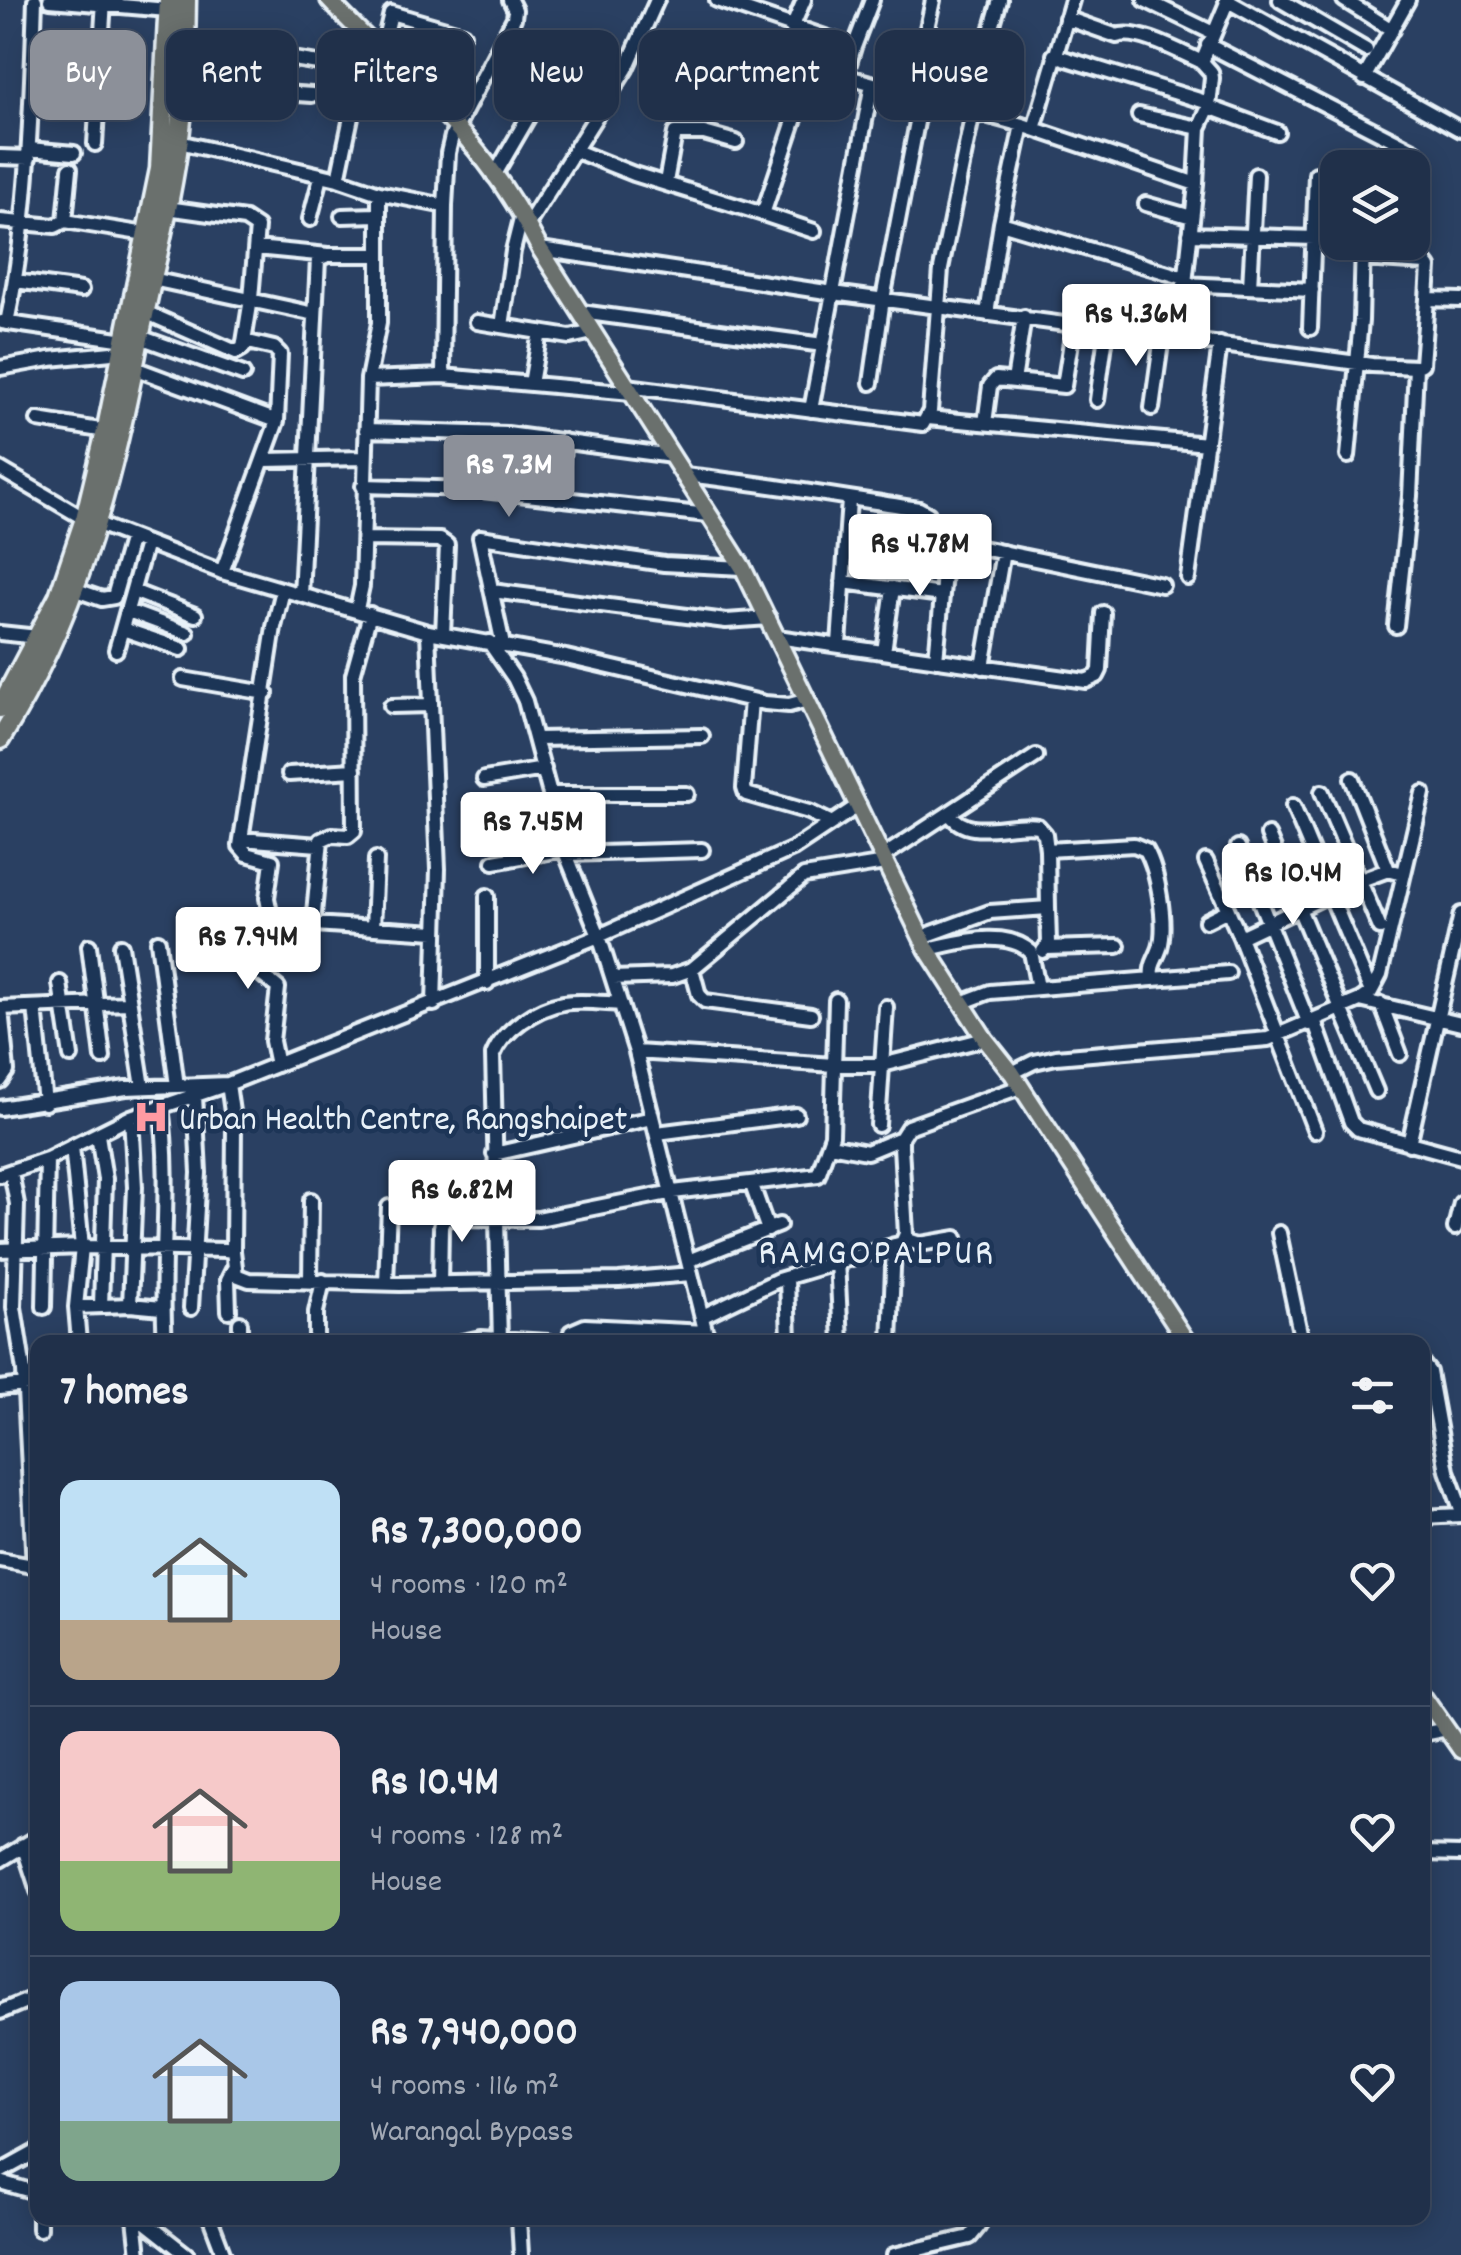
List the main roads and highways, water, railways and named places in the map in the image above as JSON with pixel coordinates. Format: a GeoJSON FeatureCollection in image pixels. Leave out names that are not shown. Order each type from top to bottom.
{"type":"FeatureCollection","features":[{"type":"Feature","properties":{"kind":"highway"},"geometry":{"type":"LineString","coordinates":[[0,739],[6,706],[108,488],[134,368],[129,343],[145,312],[179,142],[186,0]]}},
{"type":"Feature","properties":{"kind":"highway"},"geometry":{"type":"LineString","coordinates":[[6,706],[76,590],[106,431],[129,343],[164,136],[169,5]]}},
{"type":"Feature","properties":{"kind":"main road"},"geometry":{"type":"LineString","coordinates":[[329,0],[458,128],[525,220],[743,568],[924,943],[1182,1335]]}},
{"type":"Feature","properties":{"kind":"main road"},"geometry":{"type":"LineString","coordinates":[[1430,1705],[1461,1750]]}},
{"type":"Feature","properties":{"kind":"place","name":"Urban Health Centre, Rangshaipet"},"geometry":{"type":"Point","coordinates":[151,1117]}},
{"type":"Feature","properties":{"kind":"district","name":"RAMGOPALPUR"},"geometry":{"type":"Point","coordinates":[877,1250]}}]}
